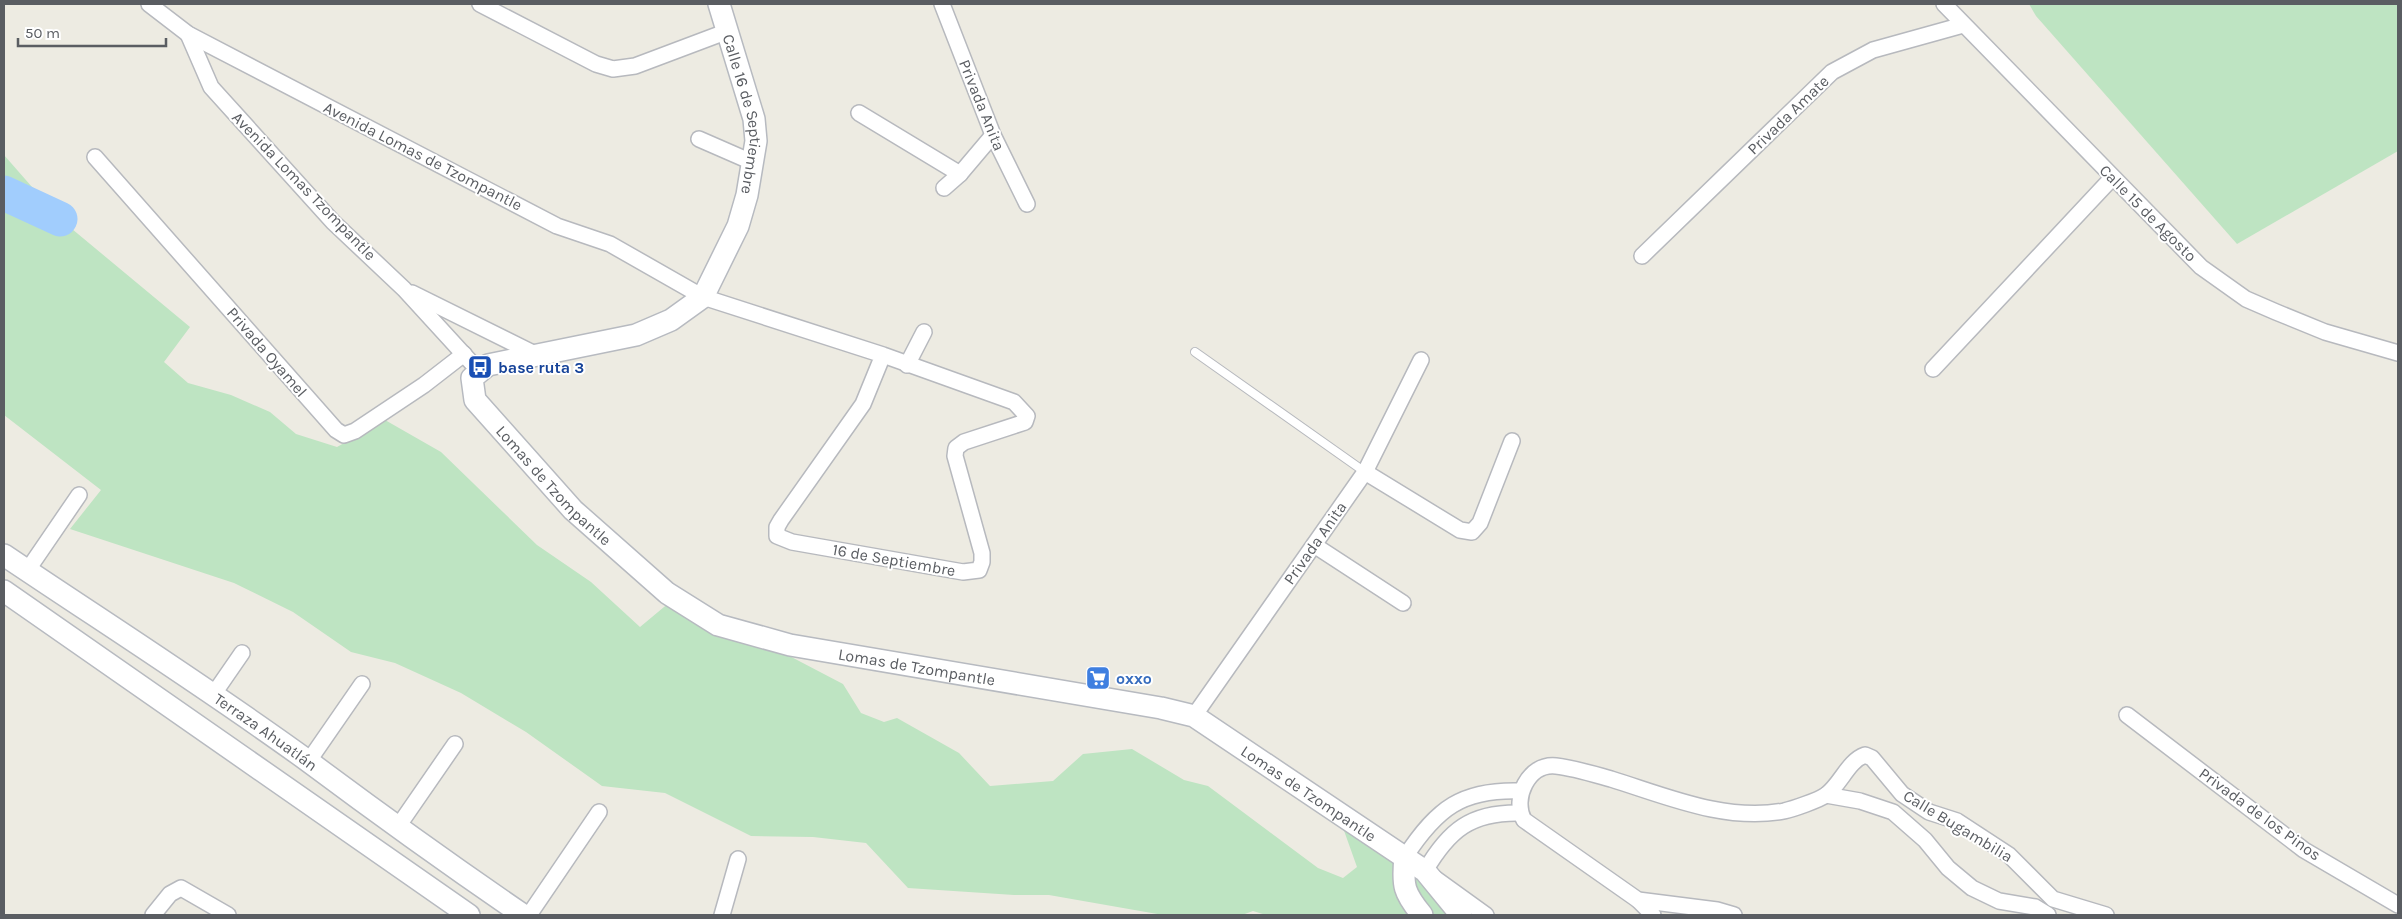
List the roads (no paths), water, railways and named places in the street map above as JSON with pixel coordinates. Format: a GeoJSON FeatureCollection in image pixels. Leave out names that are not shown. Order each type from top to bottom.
{"type":"FeatureCollection","features":[{"type":"Feature","properties":{"kind":"street","name":"Avenida Lomas de Tzompantle"},"geometry":{"type":"LineString","coordinates":[[149,4],[188,34],[557,226],[610,244],[703,297]]}},
{"type":"Feature","properties":{"kind":"street"},"geometry":{"type":"LineString","coordinates":[[480,4],[596,64],[613,69],[636,66],[728,31]]}},
{"type":"Feature","properties":{"kind":"street","name":"Calle 16 de Septiembre"},"geometry":{"type":"LineString","coordinates":[[475,374],[488,365],[636,334],[654,328],[672,320],[703,297],[738,226],[754,163],[756,141],[754,119],[719,4]]}},
{"type":"Feature","properties":{"kind":"street","name":"Privada Anita"},"geometry":{"type":"LineString","coordinates":[[942,4],[993,135],[1027,204]]}},
{"type":"Feature","properties":{"kind":"street","name":"Calle 15 de Agosto"},"geometry":{"type":"LineString","coordinates":[[1944,4],[2201,267],[2246,299],[2326,332],[2398,353]]}},
{"type":"Feature","properties":{"kind":"street","name":"Privada Amate"},"geometry":{"type":"LineString","coordinates":[[1642,256],[1832,72],[1874,50],[1963,25]]}},
{"type":"Feature","properties":{"kind":"street","name":"Avenida Lomas Tzompantle"},"geometry":{"type":"LineString","coordinates":[[188,34],[210,87],[333,222],[404,289],[464,354],[475,374]]}},
{"type":"Feature","properties":{"kind":"street"},"geometry":{"type":"LineString","coordinates":[[859,113],[960,174]]}},
{"type":"Feature","properties":{"kind":"street"},"geometry":{"type":"LineString","coordinates":[[944,188],[960,174],[993,135]]}},
{"type":"Feature","properties":{"kind":"street"},"geometry":{"type":"LineString","coordinates":[[699,139],[754,163]]}},
{"type":"Feature","properties":{"kind":"street","name":"Privada Oyamel"},"geometry":{"type":"LineString","coordinates":[[95,157],[330,423],[344,435],[355,431],[424,385],[464,354]]}},
{"type":"Feature","properties":{"kind":"street"},"geometry":{"type":"LineString","coordinates":[[1933,369],[2112,178]]}},
{"type":"Feature","properties":{"kind":"street"},"geometry":{"type":"LineString","coordinates":[[404,289],[537,355]]}},
{"type":"Feature","properties":{"kind":"street","name":"16 de Septiembre"},"geometry":{"type":"LineString","coordinates":[[703,297],[883,355],[1014,402],[1023,409],[1026,416],[1025,422],[1018,426],[964,442],[956,448],[955,456],[982,553],[979,570],[964,572],[792,542],[777,536],[776,527],[863,404],[883,355]]}},
{"type":"Feature","properties":{"kind":"street"},"geometry":{"type":"LineString","coordinates":[[907,365],[924,332]]}},
{"type":"Feature","properties":{"kind":"street","name":"Privada Anita"},"geometry":{"type":"LineString","coordinates":[[1194,716],[1365,472],[1421,360]]}},
{"type":"Feature","properties":{"kind":"street","name":"Lomas de Tzompantle"},"geometry":{"type":"LineString","coordinates":[[475,374],[475,400],[573,510],[667,593],[718,625],[790,645],[1151,706],[1194,716],[1425,871]]}},
{"type":"Feature","properties":{"kind":"street"},"geometry":{"type":"LineString","coordinates":[[1365,472],[1460,530],[1472,532],[1480,523],[1512,441]]}},
{"type":"Feature","properties":{"kind":"street"},"geometry":{"type":"LineString","coordinates":[[27,571],[80,495]]}},
{"type":"Feature","properties":{"kind":"street"},"geometry":{"type":"LineString","coordinates":[[1314,545],[1403,603]]}},
{"type":"Feature","properties":{"kind":"street","name":"Terraza Ahuatlán"},"geometry":{"type":"LineString","coordinates":[[4,555],[213,695],[397,828],[523,915]]}},
{"type":"Feature","properties":{"kind":"street"},"geometry":{"type":"LineString","coordinates":[[4,591],[469,915]]}},
{"type":"Feature","properties":{"kind":"street"},"geometry":{"type":"LineString","coordinates":[[213,695],[242,653]]}},
{"type":"Feature","properties":{"kind":"street"},"geometry":{"type":"LineString","coordinates":[[308,762],[362,684]]}},
{"type":"Feature","properties":{"kind":"street","name":"Privada de los Pinos"},"geometry":{"type":"LineString","coordinates":[[2126,715],[2304,850],[2398,905]]}},
{"type":"Feature","properties":{"kind":"street"},"geometry":{"type":"LineString","coordinates":[[397,828],[454,744]]}},
{"type":"Feature","properties":{"kind":"street","name":"Calle Bugambilia"},"geometry":{"type":"LineString","coordinates":[[1520,801],[1533,774],[1554,766],[1595,775],[1688,803],[1734,813],[1762,814],[1786,810],[1826,795],[1857,758],[1865,755],[1872,758],[1902,794],[1929,812],[1957,821],[2009,855],[2053,899],[2106,915]]}},
{"type":"Feature","properties":{"kind":"street"},"geometry":{"type":"LineString","coordinates":[[1422,915],[1407,897],[1404,872],[1406,857],[1423,830],[1438,814],[1457,802],[1477,794],[1499,790],[1520,801]]}},
{"type":"Feature","properties":{"kind":"street"},"geometry":{"type":"LineString","coordinates":[[1893,812],[1902,794]]}},
{"type":"Feature","properties":{"kind":"street","name":"Calle Bugambilia"},"geometry":{"type":"LineString","coordinates":[[1826,795],[1860,801],[1893,812],[1925,840],[1948,868],[1972,888],[1999,901],[2035,907],[2047,914]]}},
{"type":"Feature","properties":{"kind":"street"},"geometry":{"type":"LineString","coordinates":[[1425,871],[1439,847],[1451,834],[1466,823],[1520,801]]}},
{"type":"Feature","properties":{"kind":"street"},"geometry":{"type":"LineString","coordinates":[[1520,801],[1524,820],[1638,900],[1653,915]]}},
{"type":"Feature","properties":{"kind":"street"},"geometry":{"type":"LineString","coordinates":[[529,915],[599,812]]}},
{"type":"Feature","properties":{"kind":"street"},"geometry":{"type":"LineString","coordinates":[[722,915],[738,859]]}},
{"type":"Feature","properties":{"kind":"street"},"geometry":{"type":"LineString","coordinates":[[1425,871],[1461,915]]}},
{"type":"Feature","properties":{"kind":"street"},"geometry":{"type":"LineString","coordinates":[[1425,871],[1486,915]]}},
{"type":"Feature","properties":{"kind":"street"},"geometry":{"type":"LineString","coordinates":[[154,915],[170,894],[181,888],[228,915]]}},
{"type":"Feature","properties":{"kind":"street"},"geometry":{"type":"LineString","coordinates":[[2047,914],[2053,899]]}},
{"type":"Feature","properties":{"kind":"street"},"geometry":{"type":"LineString","coordinates":[[1638,900],[1717,910],[1734,915]]}},
{"type":"Feature","properties":{"kind":"lane"},"geometry":{"type":"LineString","coordinates":[[1195,352],[1365,472]]}},
{"type":"Feature","properties":{"kind":"waterway"},"geometry":{"type":"LineString","coordinates":[[4,193],[60,219]]}},
{"type":"Feature","properties":{"kind":"place","name":"base ruta 3"},"geometry":{"type":"Point","coordinates":[480,367]}},
{"type":"Feature","properties":{"kind":"place","name":"oxxo"},"geometry":{"type":"Point","coordinates":[1098,678]}}]}
